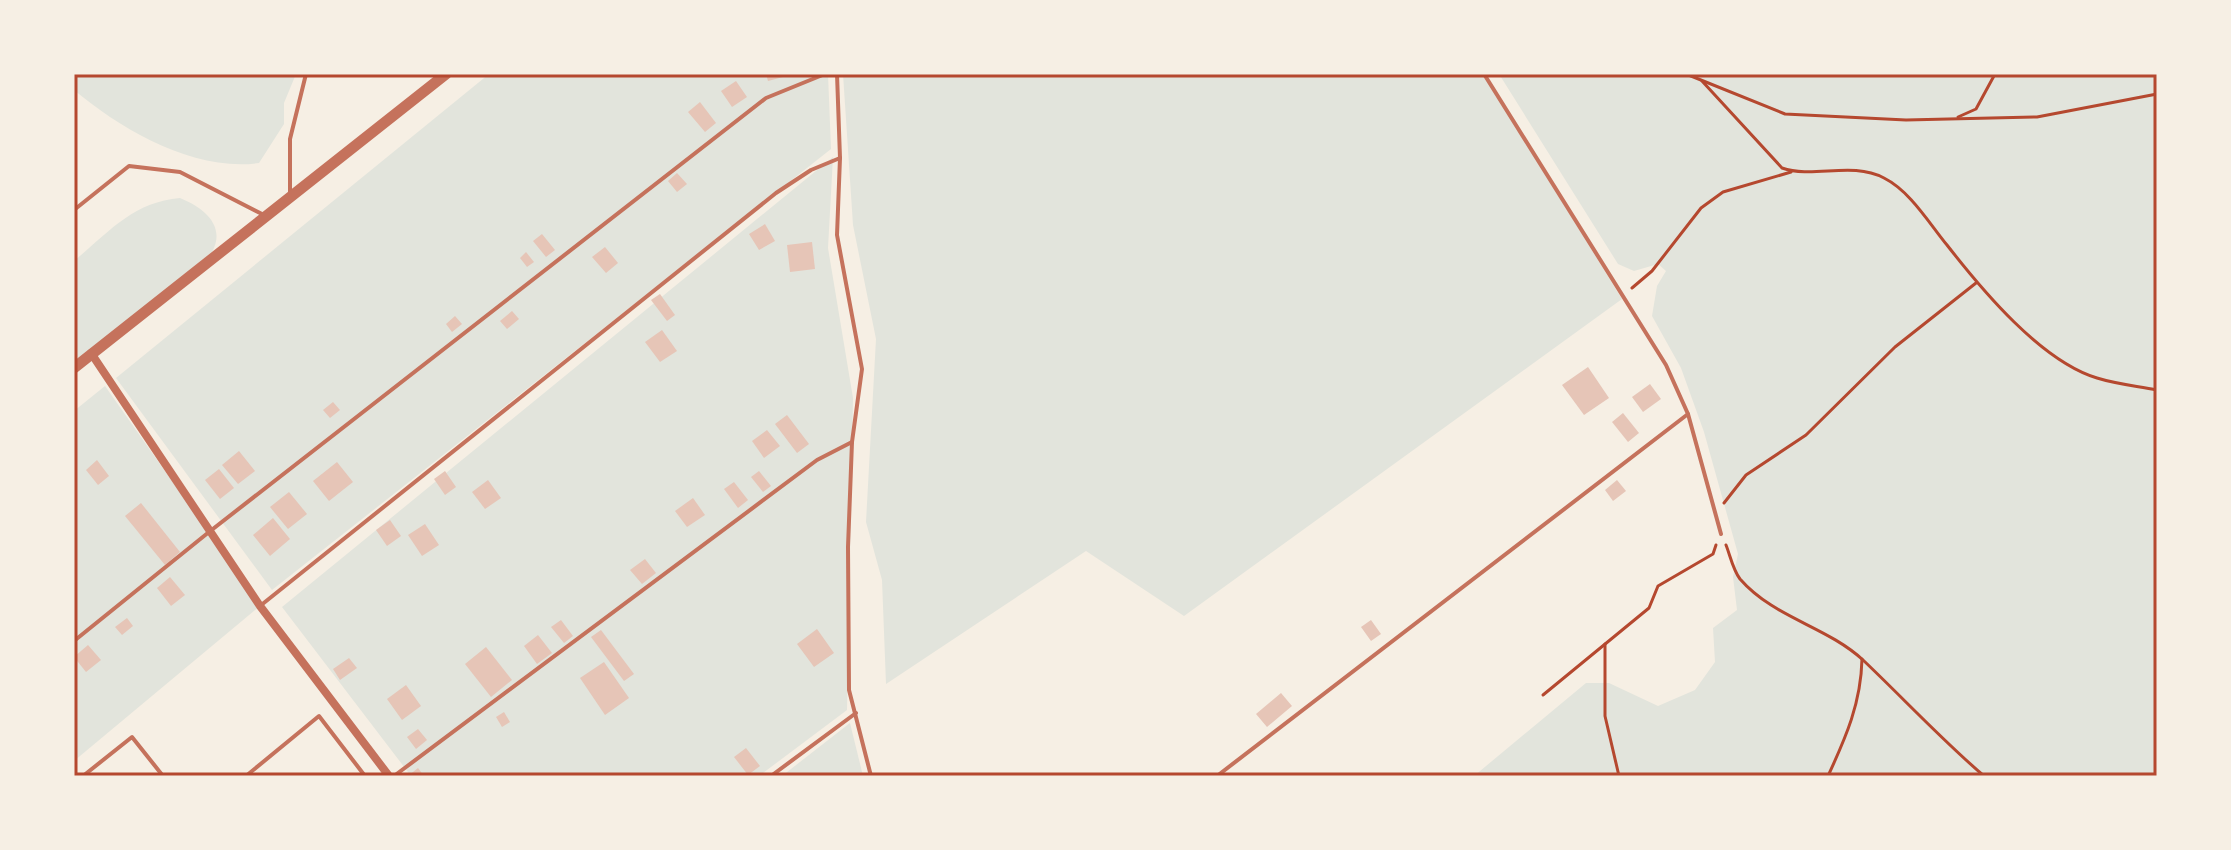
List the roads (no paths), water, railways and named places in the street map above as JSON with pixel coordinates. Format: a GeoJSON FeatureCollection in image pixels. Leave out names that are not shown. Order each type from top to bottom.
{"type":"FeatureCollection","features":[{"type":"Feature","properties":{"kind":"street"},"geometry":{"type":"LineString","coordinates":[[74,368],[446,74]]}},
{"type":"Feature","properties":{"kind":"street"},"geometry":{"type":"LineString","coordinates":[[91,353],[260,606],[392,776]]}},
{"type":"Feature","properties":{"kind":"lane"},"geometry":{"type":"LineString","coordinates":[[289,198],[290,139],[306,74]]}},
{"type":"Feature","properties":{"kind":"lane"},"geometry":{"type":"LineString","coordinates":[[74,641],[209,532],[766,98],[825,74]]}},
{"type":"Feature","properties":{"kind":"lane"},"geometry":{"type":"LineString","coordinates":[[837,74],[840,158],[837,235],[862,369],[852,442],[849,690],[871,776]]}},
{"type":"Feature","properties":{"kind":"lane"},"geometry":{"type":"LineString","coordinates":[[1484,74],[1666,365],[1688,414],[1721,534]]}},
{"type":"Feature","properties":{"kind":"lane"},"geometry":{"type":"LineString","coordinates":[[260,606],[776,193],[811,170],[840,158]]}},
{"type":"Feature","properties":{"kind":"lane"},"geometry":{"type":"LineString","coordinates":[[74,210],[129,166],[180,172],[266,216]]}},
{"type":"Feature","properties":{"kind":"lane"},"geometry":{"type":"LineString","coordinates":[[1217,776],[1688,414]]}},
{"type":"Feature","properties":{"kind":"lane"},"geometry":{"type":"LineString","coordinates":[[392,776],[817,460],[852,442]]}},
{"type":"Feature","properties":{"kind":"lane"},"geometry":{"type":"LineString","coordinates":[[771,776],[856,713]]}},
{"type":"Feature","properties":{"kind":"lane"},"geometry":{"type":"LineString","coordinates":[[246,776],[319,716],[365,776]]}},
{"type":"Feature","properties":{"kind":"lane"},"geometry":{"type":"LineString","coordinates":[[83,776],[132,737],[163,776]]}}]}
